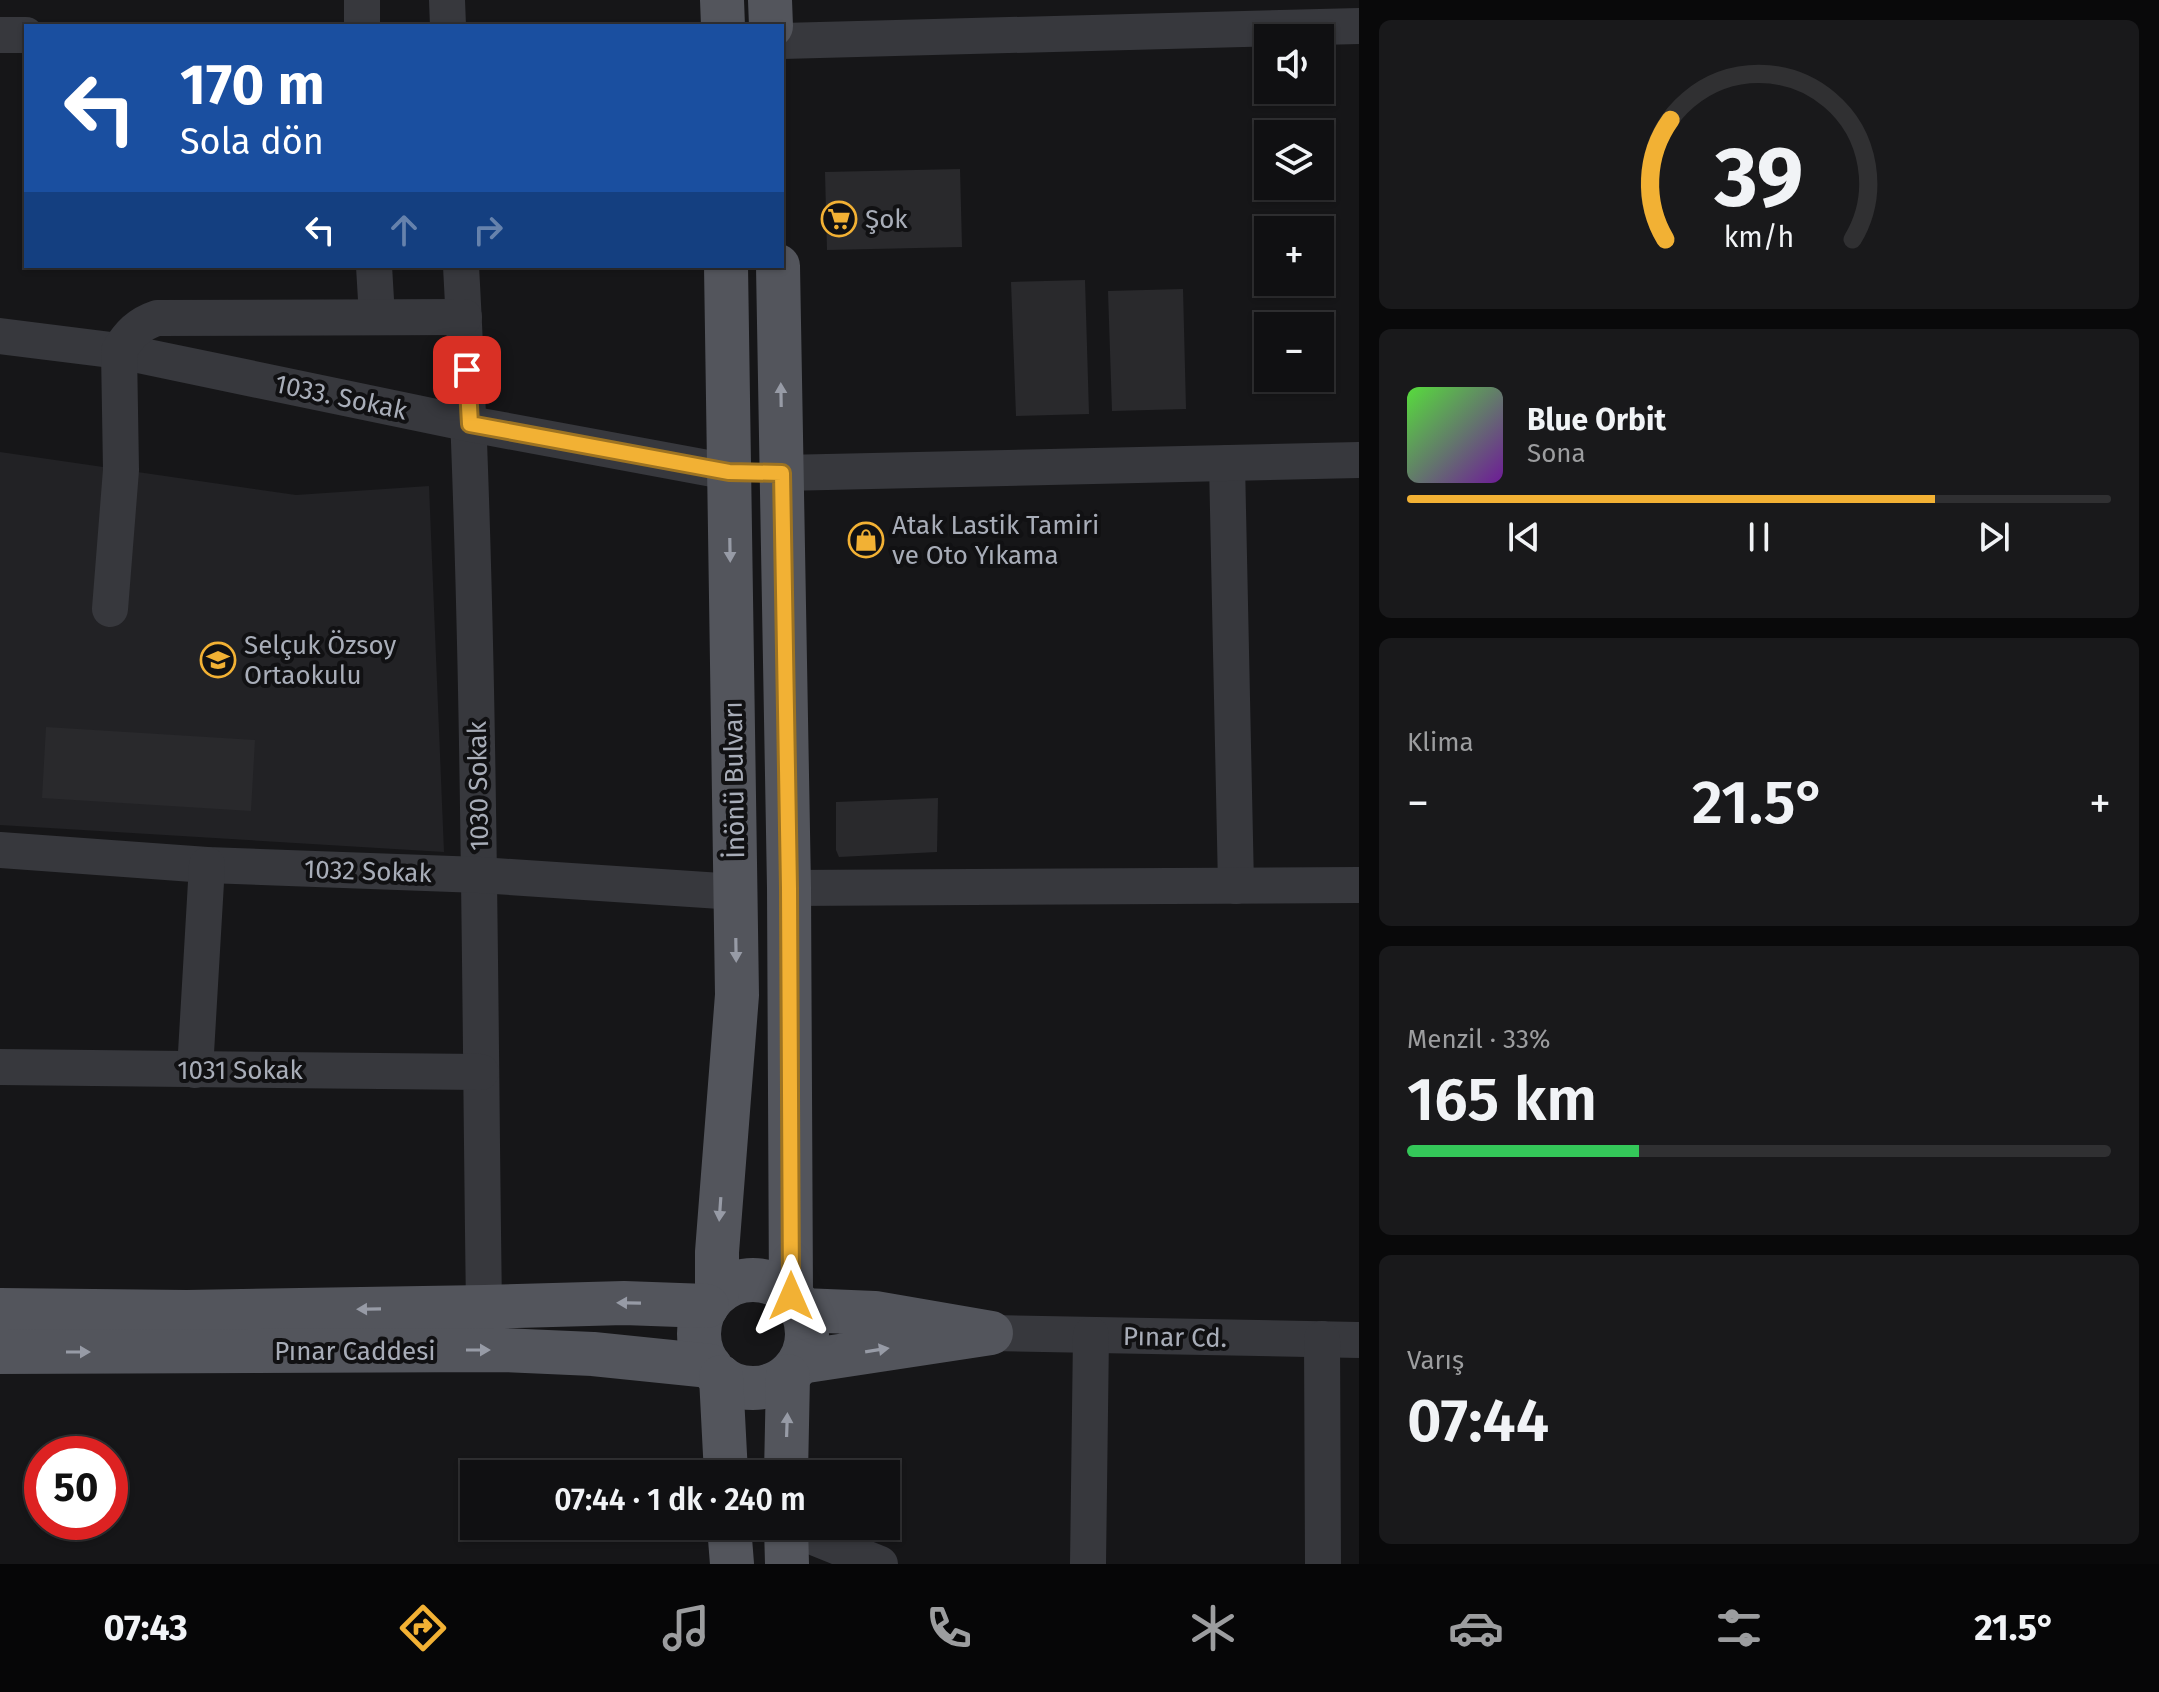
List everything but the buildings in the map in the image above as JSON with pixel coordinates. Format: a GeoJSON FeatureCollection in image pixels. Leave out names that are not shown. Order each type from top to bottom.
{"type":"FeatureCollection","features":[{"type":"Feature","properties":{"kind":"main road"},"geometry":{"type":"LineString","coordinates":[[722,0],[723,24]]}},
{"type":"Feature","properties":{"kind":"main road"},"geometry":{"type":"LineString","coordinates":[[770,0],[771,24]]}},
{"type":"Feature","properties":{"kind":"main road","name":"İnönü Bulvarı"},"geometry":{"type":"LineString","coordinates":[[712,1300],[737,995],[726,268]]}},
{"type":"Feature","properties":{"kind":"main road","name":"İnönü Bulvarı"},"geometry":{"type":"LineString","coordinates":[[778,268],[796,1303]]}},
{"type":"Feature","properties":{"kind":"main road"},"geometry":{"type":"LineString","coordinates":[[729,472],[782,473]]}},
{"type":"Feature","properties":{"kind":"main road"},"geometry":{"type":"LineString","coordinates":[[787,1460],[794,1369],[806,1345],[807,1327],[796,1303],[778,1286],[763,1281],[731,1285],[712,1300],[701,1321],[699,1337],[702,1352],[715,1372],[737,1386],[755,1388],[773,1385],[794,1369],[991,1333]]}},
{"type":"Feature","properties":{"kind":"main road","name":"Pınar Caddesi"},"geometry":{"type":"LineString","coordinates":[[0,1310],[187,1312],[712,1300]]}},
{"type":"Feature","properties":{"kind":"main road"},"geometry":{"type":"LineString","coordinates":[[796,1303],[991,1333]]}},
{"type":"Feature","properties":{"kind":"main road","name":"Pınar Caddesi"},"geometry":{"type":"LineString","coordinates":[[0,1352],[503,1350],[593,1354],[715,1372]]}},
{"type":"Feature","properties":{"kind":"main road"},"geometry":{"type":"LineString","coordinates":[[715,1372],[724,1460]]}},
{"type":"Feature","properties":{"kind":"main road"},"geometry":{"type":"LineString","coordinates":[[730,1540],[732,1564]]}},
{"type":"Feature","properties":{"kind":"main road"},"geometry":{"type":"LineString","coordinates":[[786,1540],[787,1564]]}},
{"type":"Feature","properties":{"kind":"street"},"geometry":{"type":"LineString","coordinates":[[362,0],[362,24]]}},
{"type":"Feature","properties":{"kind":"street"},"geometry":{"type":"LineString","coordinates":[[447,0],[448,24]]}},
{"type":"Feature","properties":{"kind":"street"},"geometry":{"type":"LineString","coordinates":[[784,41],[1359,26]]}},
{"type":"Feature","properties":{"kind":"street"},"geometry":{"type":"LineString","coordinates":[[0,35],[24,35]]}},
{"type":"Feature","properties":{"kind":"street"},"geometry":{"type":"LineString","coordinates":[[374,268],[377,317]]}},
{"type":"Feature","properties":{"kind":"street","name":"1030 Sokak"},"geometry":{"type":"LineString","coordinates":[[461,268],[470,424],[480,875],[484,1307]]}},
{"type":"Feature","properties":{"kind":"street"},"geometry":{"type":"LineString","coordinates":[[110,609],[121,470],[119,351],[138,326],[157,318],[464,317]]}},
{"type":"Feature","properties":{"kind":"street","name":"1033. Sokak"},"geometry":{"type":"LineString","coordinates":[[0,336],[119,351],[470,424],[729,472]]}},
{"type":"Feature","properties":{"kind":"street"},"geometry":{"type":"LineString","coordinates":[[782,473],[1359,460]]}},
{"type":"Feature","properties":{"kind":"street"},"geometry":{"type":"LineString","coordinates":[[1227,463],[1236,886]]}},
{"type":"Feature","properties":{"kind":"street","name":"1032 Sokak"},"geometry":{"type":"LineString","coordinates":[[0,850],[207,865],[480,875],[736,892]]}},
{"type":"Feature","properties":{"kind":"street"},"geometry":{"type":"LineString","coordinates":[[195,1070],[207,865]]}},
{"type":"Feature","properties":{"kind":"street"},"geometry":{"type":"LineString","coordinates":[[789,888],[1359,885]]}},
{"type":"Feature","properties":{"kind":"street","name":"1031 Sokak"},"geometry":{"type":"LineString","coordinates":[[0,1067],[481,1072]]}},
{"type":"Feature","properties":{"kind":"street","name":"Pınar Cd."},"geometry":{"type":"LineString","coordinates":[[991,1333],[1359,1340]]}},
{"type":"Feature","properties":{"kind":"street"},"geometry":{"type":"LineString","coordinates":[[1088,1564],[1091,1335]]}},
{"type":"Feature","properties":{"kind":"street"},"geometry":{"type":"LineString","coordinates":[[1322,1339],[1323,1564]]}},
{"type":"Feature","properties":{"kind":"street"},"geometry":{"type":"LineString","coordinates":[[821,1540],[880,1564]]}},
{"type":"Feature","properties":{"kind":"shaded area","name":"Selçuk Özsoy Ortaokulu"},"geometry":{"type":"Polygon","coordinates":[[[0,452],[296,495],[429,486],[444,852],[0,825],[0,452]]]}},
{"type":"Feature","properties":{"kind":"place","name":"Şok"},"geometry":{"type":"Point","coordinates":[839,219]}},
{"type":"Feature","properties":{"kind":"place","name":"Atak Lastik Tamiri ve Oto Yıkama"},"geometry":{"type":"Point","coordinates":[866,540]}},
{"type":"Feature","properties":{"kind":"place","name":"Selçuk Özsoy Ortaokulu"},"geometry":{"type":"Point","coordinates":[218,660]}},
{"type":"Feature","properties":{"kind":"route"},"geometry":{"type":"LineString","coordinates":[[467,370],[470,424],[729,472],[782,473],[789,888],[791,1296]]}}]}
